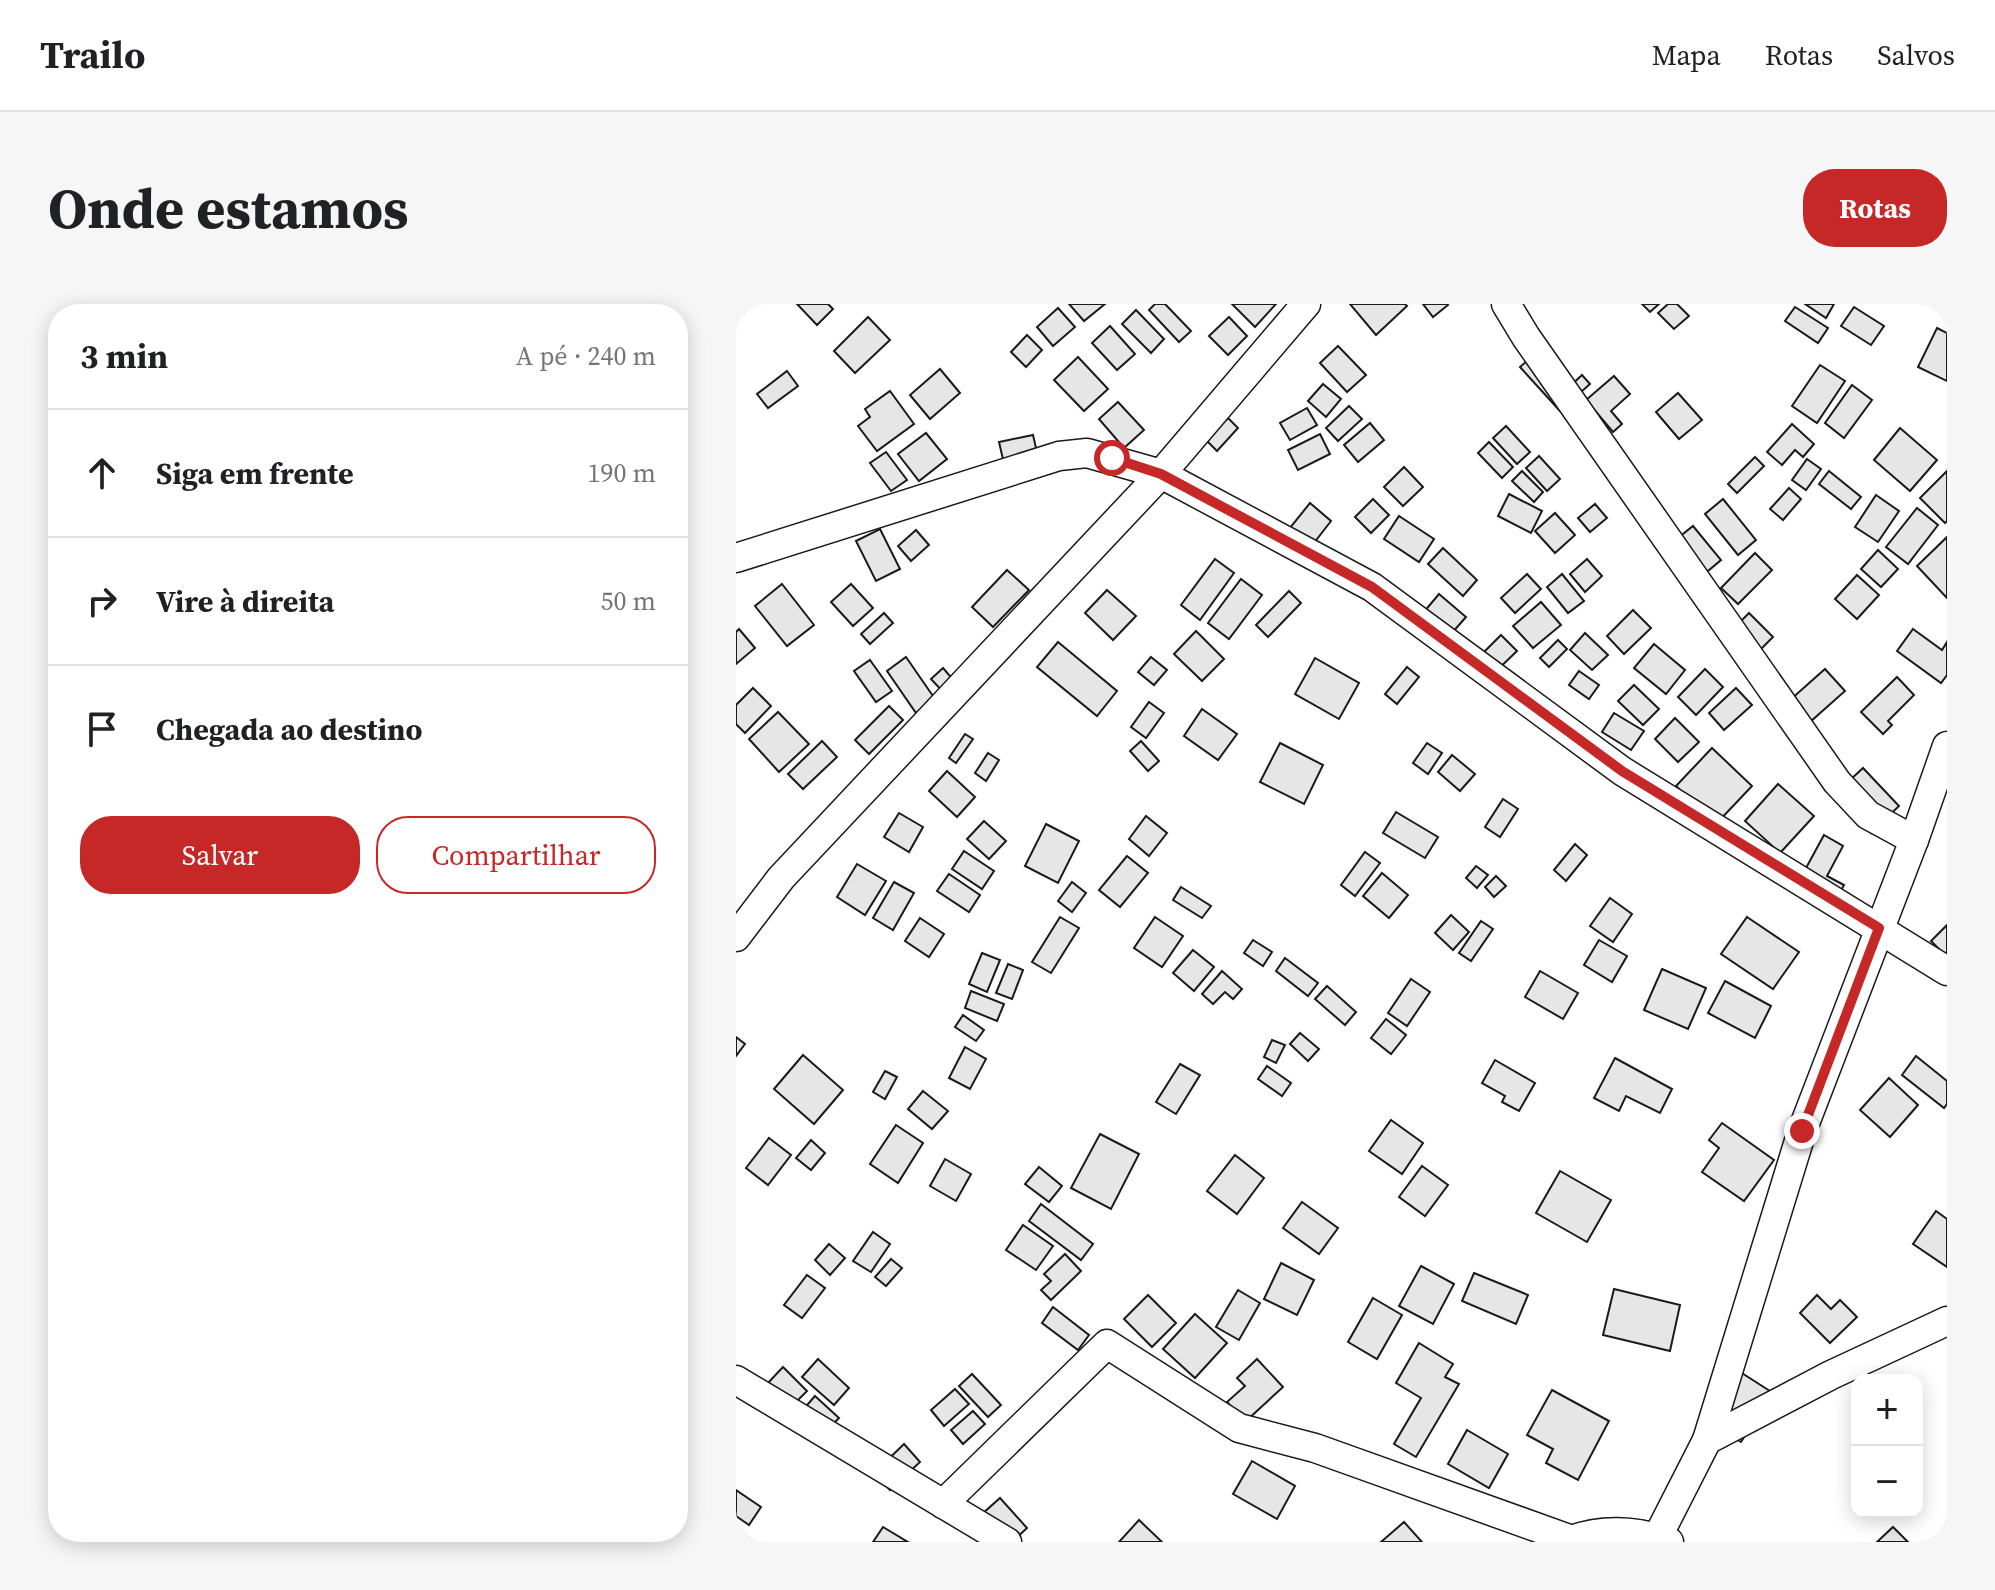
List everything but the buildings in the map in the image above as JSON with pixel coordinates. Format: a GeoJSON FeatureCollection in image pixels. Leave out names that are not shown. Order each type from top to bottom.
{"type":"FeatureCollection","features":[{"type":"Feature","properties":{"kind":"street"},"geometry":{"type":"LineString","coordinates":[[736,937],[781,878],[1161,474],[1306,304]]}},
{"type":"Feature","properties":{"kind":"street"},"geometry":{"type":"LineString","coordinates":[[1506,304],[1837,782],[1868,815],[1914,840]]}},
{"type":"Feature","properties":{"kind":"street"},"geometry":{"type":"LineString","coordinates":[[736,558],[1059,456],[1087,453],[1161,474],[1372,587],[1622,771],[1947,971]]}},
{"type":"Feature","properties":{"kind":"street"},"geometry":{"type":"LineString","coordinates":[[943,1504],[1107,1344],[1239,1428],[1315,1448],[1570,1541],[1602,1532],[1661,1541],[1707,1440],[1802,1131],[1947,746]]}},
{"type":"Feature","properties":{"kind":"street"},"geometry":{"type":"LineString","coordinates":[[1707,1440],[1831,1375],[1947,1321]]}},
{"type":"Feature","properties":{"kind":"street"},"geometry":{"type":"LineString","coordinates":[[736,1380],[1007,1542]]}},
{"type":"Feature","properties":{"kind":"route"},"geometry":{"type":"LineString","coordinates":[[1112,458],[1161,474],[1372,587],[1622,771],[1879,928],[1802,1131]]}}]}
